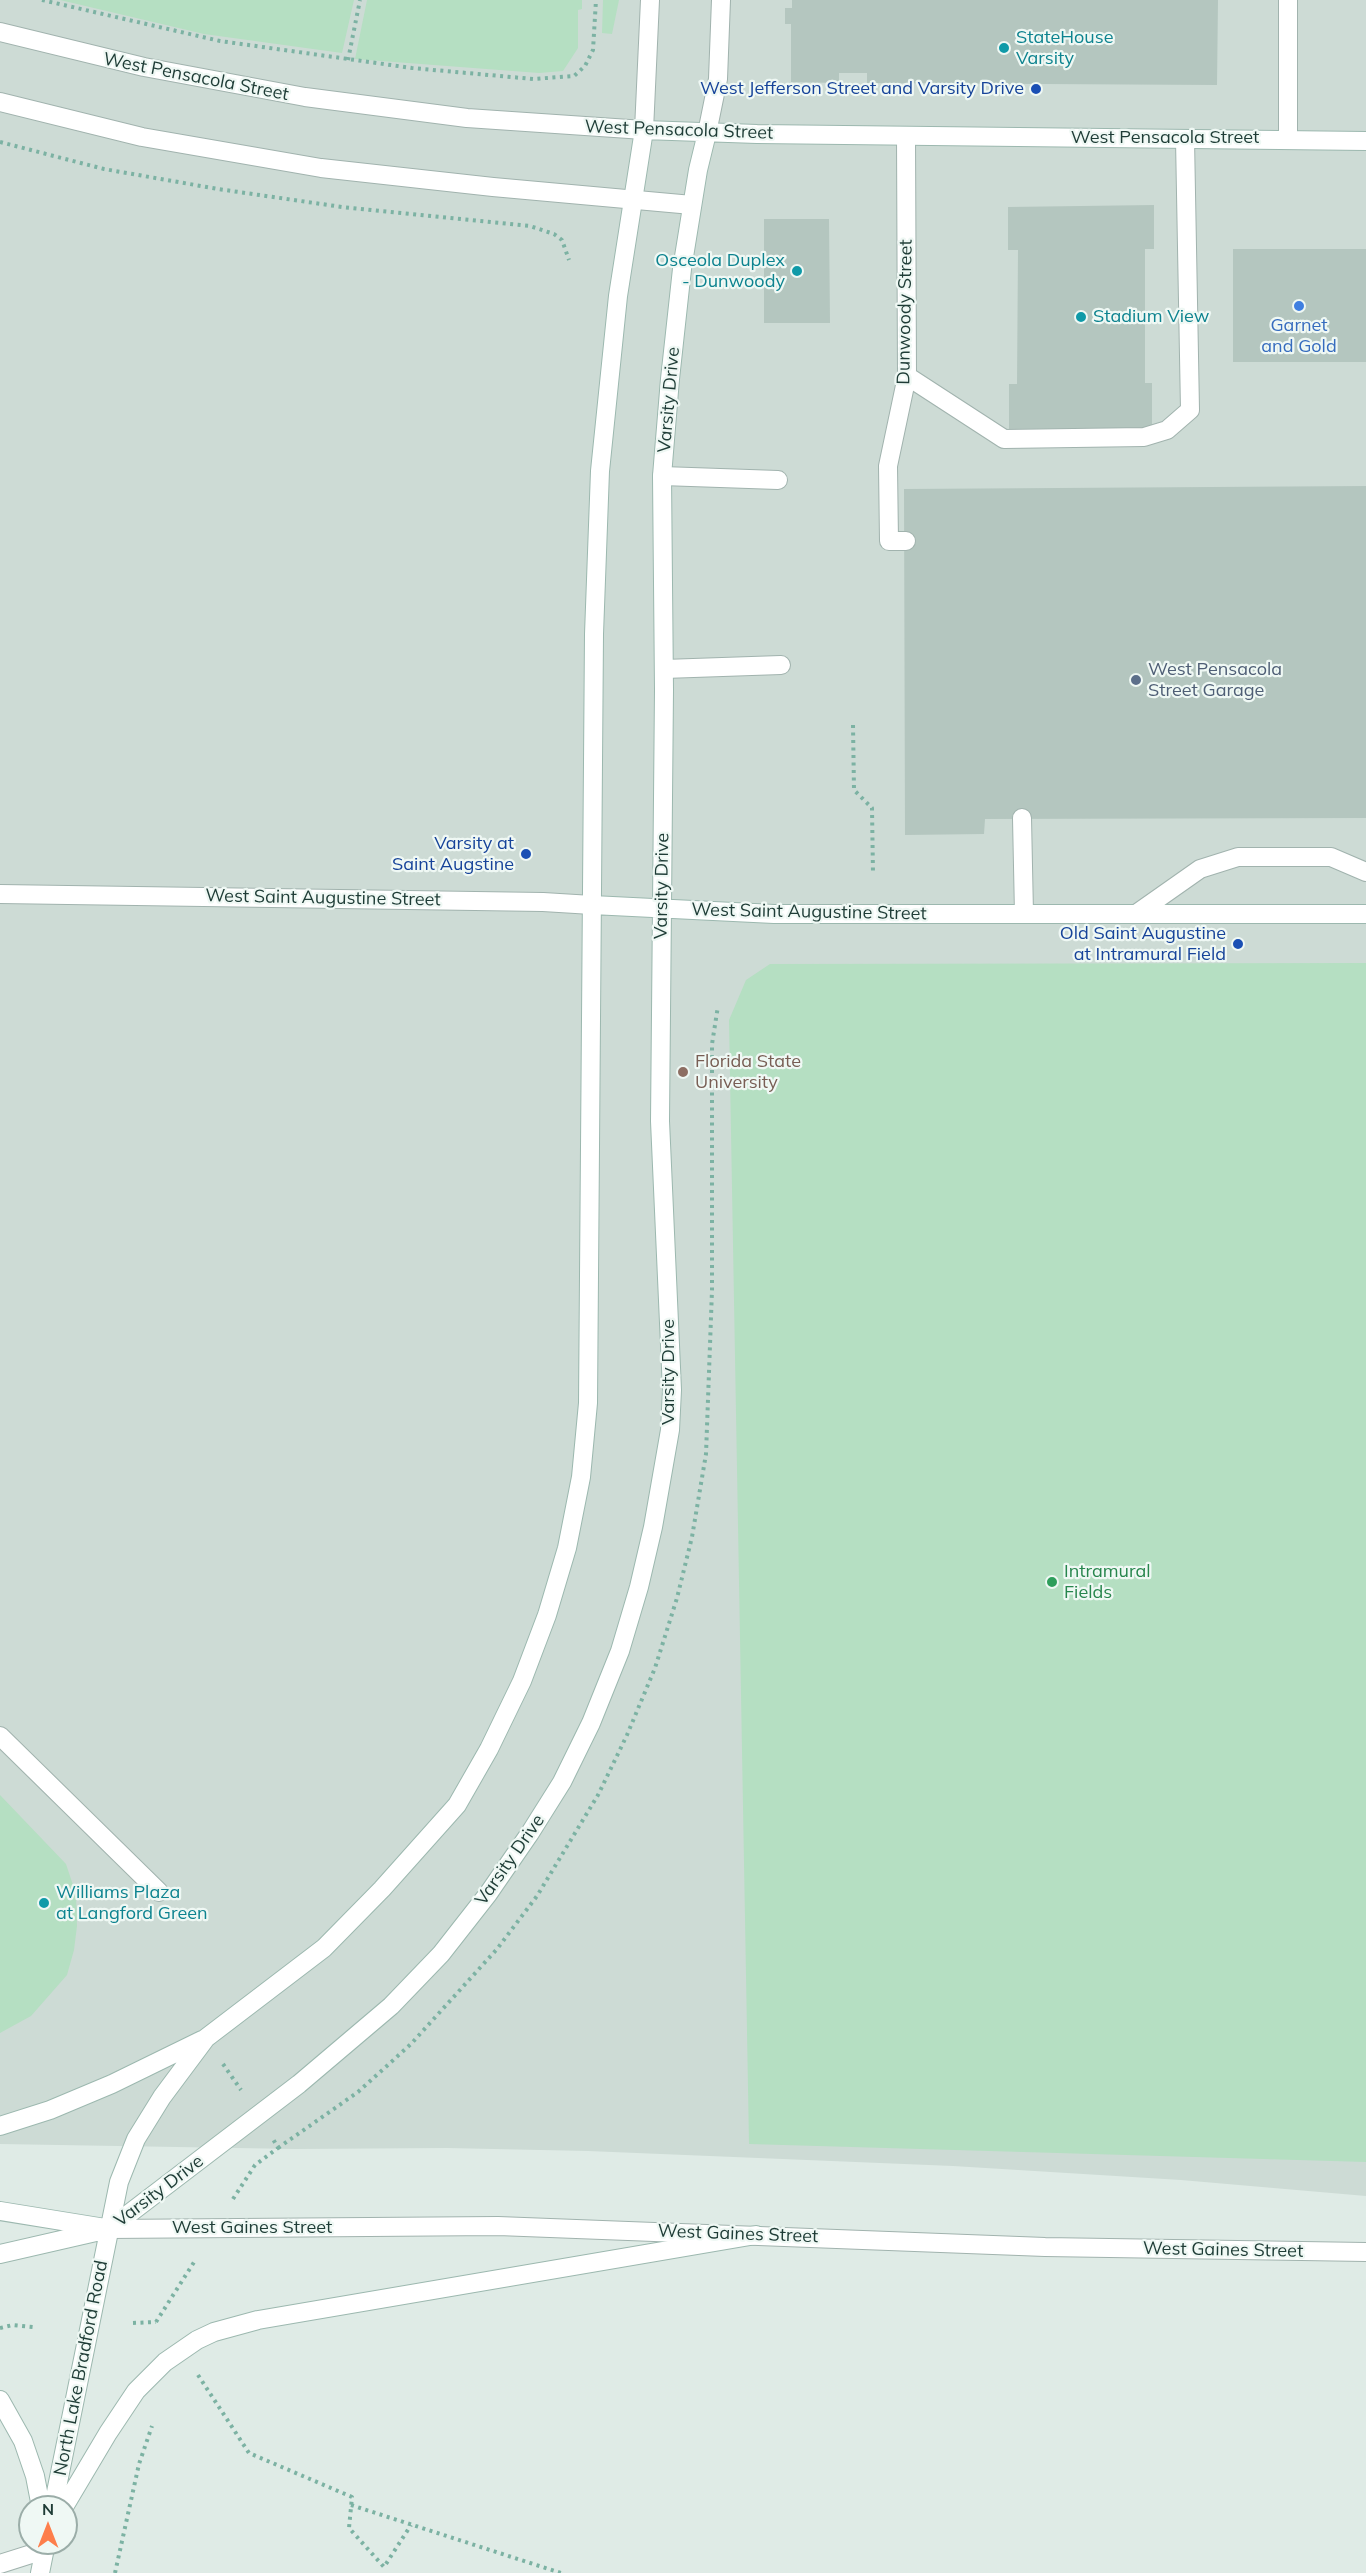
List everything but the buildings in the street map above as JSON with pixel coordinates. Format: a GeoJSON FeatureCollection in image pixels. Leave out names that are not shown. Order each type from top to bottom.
{"type":"FeatureCollection","features":[{"type":"Feature","properties":{"kind":"main road","name":"Varsity Drive"},"geometry":{"type":"LineString","coordinates":[[109,2229],[119,2182],[136,2139],[162,2097],[206,2038],[324,1948],[382,1889],[457,1805],[489,1749],[522,1681],[547,1615],[567,1548],[581,1477],[588,1403],[594,634],[600,471],[618,296],[644,130],[650,0]]}},
{"type":"Feature","properties":{"kind":"main road","name":"Varsity Drive"},"geometry":{"type":"LineString","coordinates":[[109,2229],[335,2056],[391,2006],[441,1954],[517,1853],[562,1782],[591,1723],[620,1651],[639,1587],[653,1527],[670,1430],[672,1390],[660,1121],[664,669],[662,476],[671,368],[692,205],[718,79],[721,0]]}},
{"type":"Feature","properties":{"kind":"main road"},"geometry":{"type":"LineString","coordinates":[[1288,0],[1288,139]]}},
{"type":"Feature","properties":{"kind":"main road","name":"West Pensacola Street"},"geometry":{"type":"LineString","coordinates":[[0,32],[144,68],[316,99],[467,118],[707,133],[1366,141]]}},
{"type":"Feature","properties":{"kind":"main road"},"geometry":{"type":"LineString","coordinates":[[0,102],[142,137],[321,168],[692,205]]}},
{"type":"Feature","properties":{"kind":"main road","name":"Dunwoody Street"},"geometry":{"type":"LineString","coordinates":[[906,136],[907,376],[888,466],[889,541],[906,541]]}},
{"type":"Feature","properties":{"kind":"main road"},"geometry":{"type":"LineString","coordinates":[[907,376],[1004,438],[1144,436],[1167,430],[1190,410],[1185,139]]}},
{"type":"Feature","properties":{"kind":"main road"},"geometry":{"type":"LineString","coordinates":[[662,476],[777,480]]}},
{"type":"Feature","properties":{"kind":"main road"},"geometry":{"type":"LineString","coordinates":[[664,669],[781,665]]}},
{"type":"Feature","properties":{"kind":"main road"},"geometry":{"type":"LineString","coordinates":[[1022,818],[1024,914]]}},
{"type":"Feature","properties":{"kind":"main road"},"geometry":{"type":"LineString","coordinates":[[1136,914],[1200,869],[1238,857],[1331,857],[1366,872]]}},
{"type":"Feature","properties":{"kind":"main road","name":"West Saint Augustine Street"},"geometry":{"type":"LineString","coordinates":[[0,894],[497,901],[774,914],[1366,914]]}},
{"type":"Feature","properties":{"kind":"main road"},"geometry":{"type":"LineString","coordinates":[[0,1736],[159,1892]]}},
{"type":"Feature","properties":{"kind":"main road"},"geometry":{"type":"LineString","coordinates":[[0,2126],[50,2110],[112,2084],[206,2038]]}},
{"type":"Feature","properties":{"kind":"main road"},"geometry":{"type":"LineString","coordinates":[[0,2211],[109,2229]]}},
{"type":"Feature","properties":{"kind":"main road","name":"West Gaines Street"},"geometry":{"type":"LineString","coordinates":[[109,2229],[498,2226],[1045,2247],[1366,2252]]}},
{"type":"Feature","properties":{"kind":"main road"},"geometry":{"type":"LineString","coordinates":[[0,2254],[109,2229]]}},
{"type":"Feature","properties":{"kind":"main road","name":"North Lake Bradford Road"},"geometry":{"type":"LineString","coordinates":[[55,2495],[109,2229]]}},
{"type":"Feature","properties":{"kind":"main road"},"geometry":{"type":"LineString","coordinates":[[71,2495],[136,2391],[165,2362],[197,2340],[214,2332],[258,2320],[756,2235]]}},
{"type":"Feature","properties":{"kind":"main road"},"geometry":{"type":"LineString","coordinates":[[0,2400],[22,2441],[38,2495]]}},
{"type":"Feature","properties":{"kind":"main road"},"geometry":{"type":"LineString","coordinates":[[0,2564],[21,2555]]}},
{"type":"Feature","properties":{"kind":"main road"},"geometry":{"type":"LineString","coordinates":[[39,2573],[43,2555]]}},
{"type":"Feature","properties":{"kind":"path"},"geometry":{"type":"LineString","coordinates":[[42,0],[220,41],[348,60],[533,79],[574,76],[585,66],[593,50],[596,0]]}},
{"type":"Feature","properties":{"kind":"path"},"geometry":{"type":"LineString","coordinates":[[348,60],[360,0]]}},
{"type":"Feature","properties":{"kind":"path"},"geometry":{"type":"LineString","coordinates":[[854,725],[854,790],[872,808],[873,874]]}},
{"type":"Feature","properties":{"kind":"path"},"geometry":{"type":"LineString","coordinates":[[206,2038],[278,2148],[255,2165]]}},
{"type":"Feature","properties":{"kind":"path"},"geometry":{"type":"LineString","coordinates":[[133,2323],[156,2322],[166,2305]]}},
{"type":"Feature","properties":{"kind":"path"},"geometry":{"type":"LineString","coordinates":[[0,2328],[13,2325],[33,2327]]}},
{"type":"Feature","properties":{"kind":"path"},"geometry":{"type":"LineString","coordinates":[[194,2370],[249,2453],[352,2498],[349,2528],[384,2567],[411,2525]]}},
{"type":"Feature","properties":{"kind":"path"},"geometry":{"type":"LineString","coordinates":[[114,2573],[139,2464],[155,2418]]}},
{"type":"Feature","properties":{"kind":"path"},"geometry":{"type":"LineString","coordinates":[[351,2505],[561,2573]]}},
{"type":"Feature","properties":{"kind":"shaded area","name":"Florida State University"},"geometry":{"type":"Polygon","coordinates":[[[0,0],[1366,0],[1366,2196],[1181,2180],[953,2166],[588,2151],[0,2144],[0,0]]]}},
{"type":"Feature","properties":{"kind":"green space"},"geometry":{"type":"Polygon","coordinates":[[[60,0],[354,0],[342,53],[204,34],[60,0]]]}},
{"type":"Feature","properties":{"kind":"green space"},"geometry":{"type":"Polygon","coordinates":[[[367,0],[582,0],[582,9],[578,10],[578,48],[563,71],[539,73],[355,59],[367,0]]]}},
{"type":"Feature","properties":{"kind":"green space"},"geometry":{"type":"Polygon","coordinates":[[[603,0],[619,0],[612,34],[602,33],[603,0]]]}},
{"type":"Feature","properties":{"kind":"green space","name":"Intramural Fields"},"geometry":{"type":"Polygon","coordinates":[[[1366,963],[1366,2162],[749,2144],[729,1020],[746,980],[770,964],[1366,963]]]}},
{"type":"Feature","properties":{"kind":"green space","name":"Williams Plaza at Langford Green"},"geometry":{"type":"Polygon","coordinates":[[[0,1795],[66,1864],[76,1894],[77,1926],[74,1950],[67,1975],[31,2016],[0,2033],[0,1795]]]}},
{"type":"Feature","properties":{"kind":"place","name":"StateHouse Varsity"},"geometry":{"type":"Point","coordinates":[1004,48]}},
{"type":"Feature","properties":{"kind":"place","name":"West Jefferson Street and Varsity Drive"},"geometry":{"type":"Point","coordinates":[1036,89]}},
{"type":"Feature","properties":{"kind":"place","name":"Osceola Duplex - Dunwoody"},"geometry":{"type":"Point","coordinates":[797,271]}},
{"type":"Feature","properties":{"kind":"place","name":"Garnet and Gold"},"geometry":{"type":"Point","coordinates":[1299,306]}},
{"type":"Feature","properties":{"kind":"place","name":"Stadium View"},"geometry":{"type":"Point","coordinates":[1081,317]}},
{"type":"Feature","properties":{"kind":"place","name":"West Pensacola Street Garage"},"geometry":{"type":"Point","coordinates":[1136,680]}},
{"type":"Feature","properties":{"kind":"place","name":"Varsity at Saint Augstine"},"geometry":{"type":"Point","coordinates":[526,854]}},
{"type":"Feature","properties":{"kind":"place","name":"Old Saint Augustine at Intramural Field"},"geometry":{"type":"Point","coordinates":[1238,944]}},
{"type":"Feature","properties":{"kind":"place","name":"Florida State University"},"geometry":{"type":"Point","coordinates":[683,1072]}},
{"type":"Feature","properties":{"kind":"place","name":"Intramural Fields"},"geometry":{"type":"Point","coordinates":[1052,1582]}},
{"type":"Feature","properties":{"kind":"place","name":"Williams Plaza at Langford Green"},"geometry":{"type":"Point","coordinates":[44,1903]}}]}
